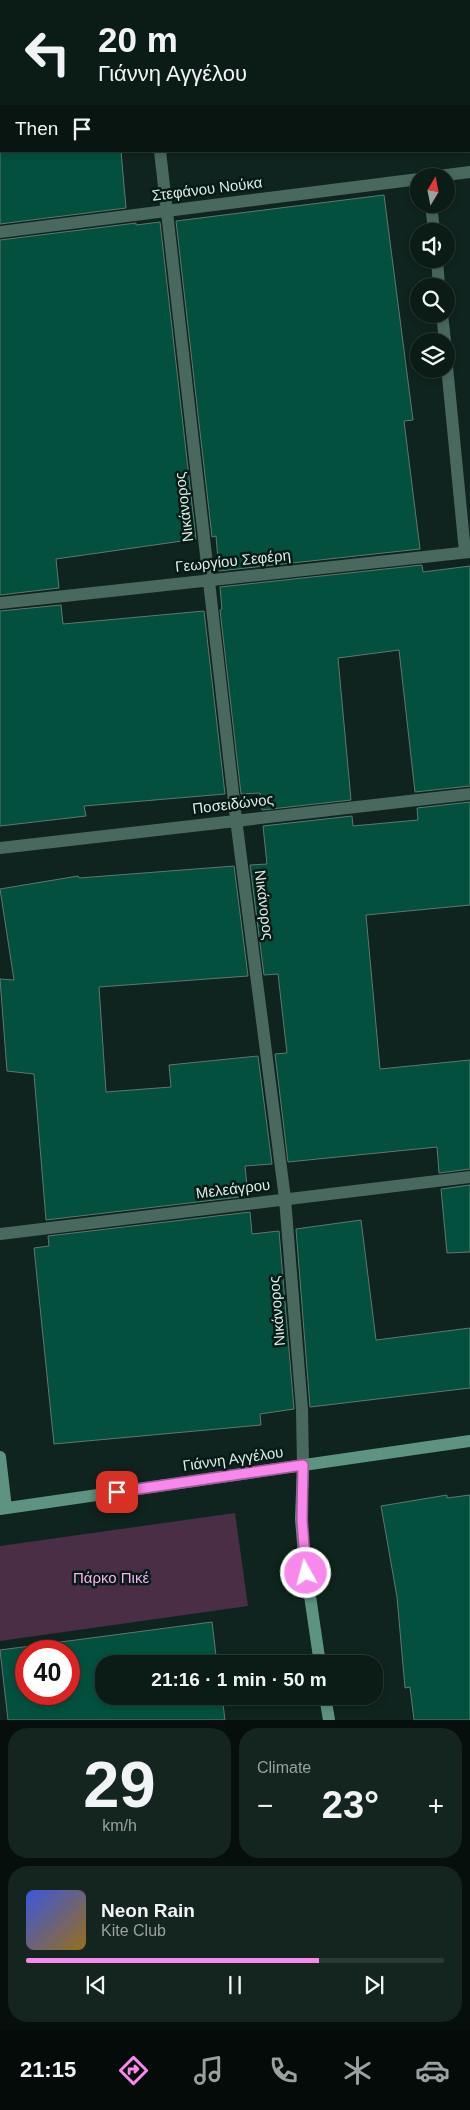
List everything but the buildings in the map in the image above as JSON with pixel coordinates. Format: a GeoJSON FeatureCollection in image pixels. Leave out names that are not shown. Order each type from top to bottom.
{"type":"FeatureCollection","features":[{"type":"Feature","properties":{"kind":"street","name":"Νικάνορος"},"geometry":{"type":"LineString","coordinates":[[160,152],[236,819],[285,1199],[302,1409],[302,1520],[304,1555],[319,1655]]}},
{"type":"Feature","properties":{"kind":"street"},"geometry":{"type":"LineString","coordinates":[[455,174],[470,172]]}},
{"type":"Feature","properties":{"kind":"street","name":"Στεφάνου Νούκα"},"geometry":{"type":"LineString","coordinates":[[0,232],[410,180]]}},
{"type":"Feature","properties":{"kind":"street"},"geometry":{"type":"LineString","coordinates":[[448,378],[468,552]]}},
{"type":"Feature","properties":{"kind":"street","name":"Γεωργίου Σεφέρη"},"geometry":{"type":"LineString","coordinates":[[0,603],[468,552]]}},
{"type":"Feature","properties":{"kind":"street","name":"Ποσειδώνος"},"geometry":{"type":"LineString","coordinates":[[0,848],[236,819],[470,794]]}},
{"type":"Feature","properties":{"kind":"street","name":"Μελεάγρου"},"geometry":{"type":"LineString","coordinates":[[0,1234],[470,1177]]}},
{"type":"Feature","properties":{"kind":"street","name":"Γιάννη Αγγέλου"},"geometry":{"type":"LineString","coordinates":[[3,1509],[470,1441]]}},
{"type":"Feature","properties":{"kind":"street"},"geometry":{"type":"LineString","coordinates":[[0,1457],[3,1509]]}},
{"type":"Feature","properties":{"kind":"street"},"geometry":{"type":"LineString","coordinates":[[326,1705],[329,1720]]}},
{"type":"Feature","properties":{"kind":"green space","name":"Πάρκο Πικέ"},"geometry":{"type":"Polygon","coordinates":[[[235,1513],[248,1606],[0,1641],[0,1546],[235,1513]]]}},
{"type":"Feature","properties":{"kind":"route"},"geometry":{"type":"LineString","coordinates":[[117,1492],[303,1465],[302,1520],[306,1573]]}}]}
